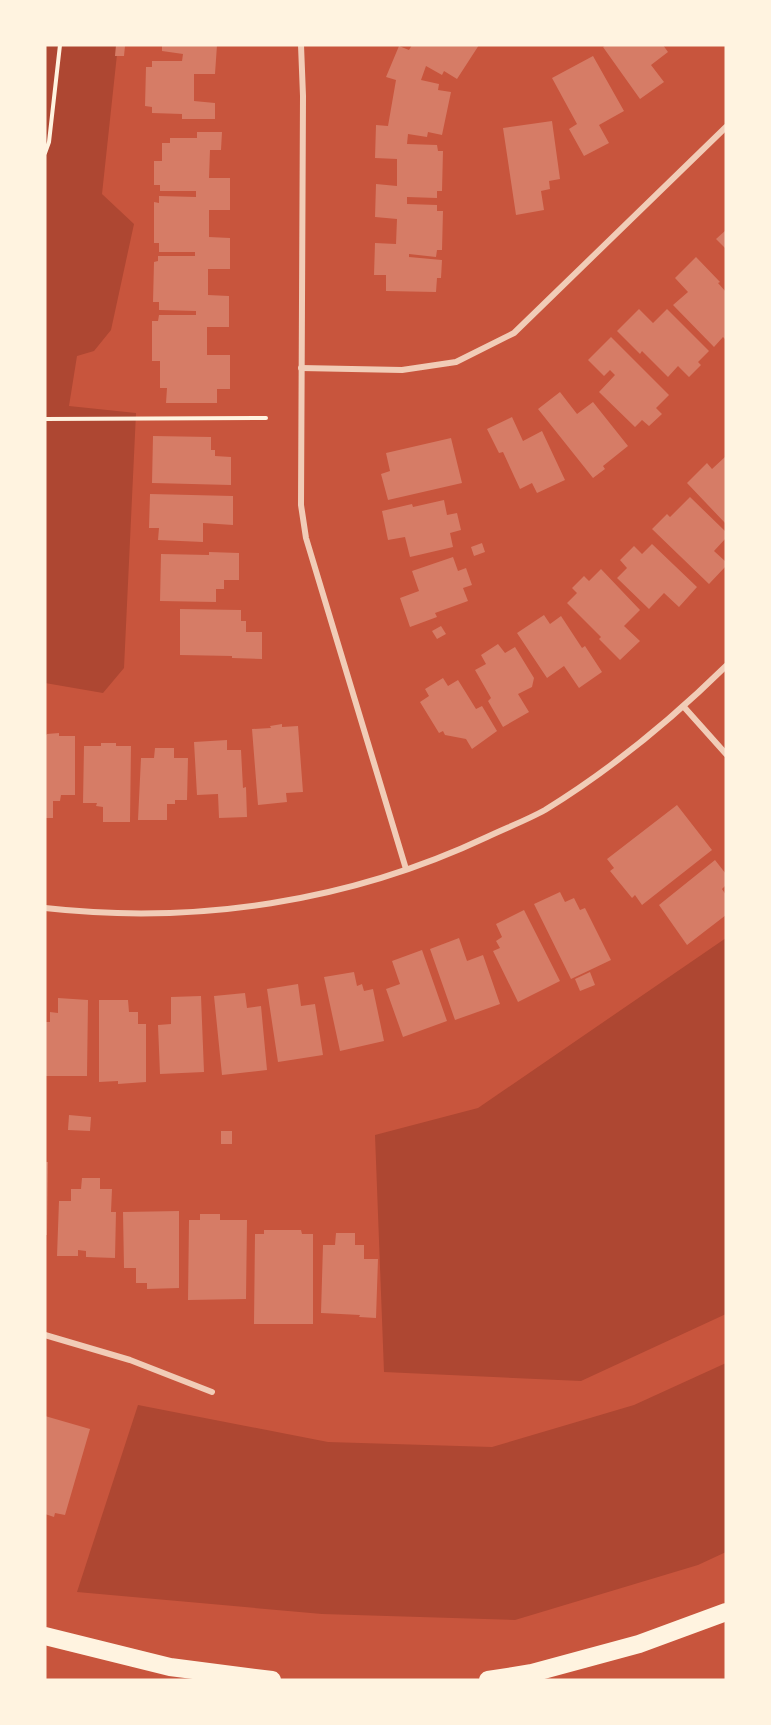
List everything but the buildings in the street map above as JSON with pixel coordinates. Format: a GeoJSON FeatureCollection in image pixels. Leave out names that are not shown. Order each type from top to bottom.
{"type":"FeatureCollection","features":[{"type":"Feature","properties":{"kind":"highway"},"geometry":{"type":"LineString","coordinates":[[489,1680],[532,1673],[639,1644],[726,1612]]}},
{"type":"Feature","properties":{"kind":"highway"},"geometry":{"type":"LineString","coordinates":[[45,1636],[170,1667],[272,1680]]}},
{"type":"Feature","properties":{"kind":"street"},"geometry":{"type":"LineString","coordinates":[[301,45],[303,96],[301,505],[306,538],[406,869]]}},
{"type":"Feature","properties":{"kind":"street"},"geometry":{"type":"LineString","coordinates":[[301,368],[402,370],[456,362],[514,333],[726,127]]}},
{"type":"Feature","properties":{"kind":"street"},"geometry":{"type":"LineString","coordinates":[[45,908],[79,912],[139,914],[234,909],[267,905],[360,885],[406,869],[460,849],[543,811],[583,784],[684,707],[726,666]]}},
{"type":"Feature","properties":{"kind":"street"},"geometry":{"type":"LineString","coordinates":[[684,707],[726,754]]}},
{"type":"Feature","properties":{"kind":"street"},"geometry":{"type":"LineString","coordinates":[[45,1335],[130,1360],[212,1392]]}},
{"type":"Feature","properties":{"kind":"path"},"geometry":{"type":"LineString","coordinates":[[45,153],[49,142],[60,45]]}},
{"type":"Feature","properties":{"kind":"path"},"geometry":{"type":"LineString","coordinates":[[45,419],[266,418]]}},
{"type":"Feature","properties":{"kind":"shaded area"},"geometry":{"type":"Polygon","coordinates":[[[45,45],[118,45],[102,194],[134,224],[111,330],[94,351],[77,356],[69,406],[136,413],[124,668],[103,693],[45,683],[45,45]]]}},
{"type":"Feature","properties":{"kind":"shaded area"},"geometry":{"type":"Polygon","coordinates":[[[726,938],[726,1314],[581,1381],[384,1372],[375,1135],[478,1108],[726,938]]]}},
{"type":"Feature","properties":{"kind":"shaded area"},"geometry":{"type":"Polygon","coordinates":[[[726,1363],[726,1552],[698,1565],[515,1620],[322,1614],[77,1592],[138,1405],[328,1442],[492,1447],[634,1405],[726,1363]]]}}]}
